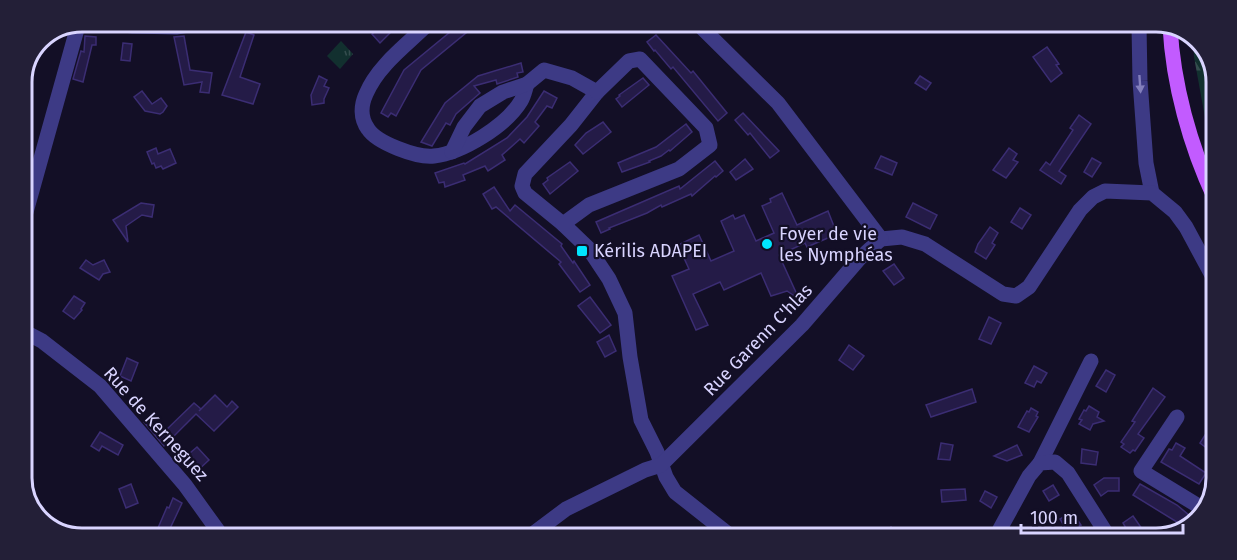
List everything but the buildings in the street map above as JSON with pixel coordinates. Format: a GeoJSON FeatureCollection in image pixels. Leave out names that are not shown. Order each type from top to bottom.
{"type":"FeatureCollection","features":[{"type":"Feature","properties":{"kind":"main road"},"geometry":{"type":"LineString","coordinates":[[1170,34],[1180,91],[1192,142],[1205,175]]}},
{"type":"Feature","properties":{"kind":"street"},"geometry":{"type":"LineString","coordinates":[[32,191],[76,32]]}},
{"type":"Feature","properties":{"kind":"street"},"geometry":{"type":"LineString","coordinates":[[420,32],[379,73],[365,96],[362,109],[363,118],[368,129],[376,137],[406,151],[432,157],[452,152],[490,131],[508,117],[522,100],[527,84]]}},
{"type":"Feature","properties":{"kind":"street"},"geometry":{"type":"LineString","coordinates":[[706,32],[778,103],[881,239],[902,237],[925,244],[1003,294],[1016,296],[1029,288],[1080,210],[1093,197],[1105,191],[1152,193],[1176,212],[1205,263]]}},
{"type":"Feature","properties":{"kind":"street"},"geometry":{"type":"LineString","coordinates":[[1139,32],[1146,163],[1152,193]]}},
{"type":"Feature","properties":{"kind":"street"},"geometry":{"type":"LineString","coordinates":[[564,224],[589,205],[679,169],[710,145],[706,128],[640,59],[629,61],[597,92],[571,125],[525,174],[522,186],[525,193],[564,224],[589,249],[609,279],[625,313],[641,420],[661,465],[675,492],[721,528]]}},
{"type":"Feature","properties":{"kind":"street"},"geometry":{"type":"LineString","coordinates":[[452,152],[464,127],[480,106],[503,92],[527,84],[544,70],[572,78],[597,92]]}},
{"type":"Feature","properties":{"kind":"street","name":"Rue Garenn C'hlas"},"geometry":{"type":"LineString","coordinates":[[661,465],[802,325],[859,260],[881,239]]}},
{"type":"Feature","properties":{"kind":"street","name":"Rue de Kerneguez"},"geometry":{"type":"LineString","coordinates":[[32,336],[100,386],[185,485],[216,528]]}},
{"type":"Feature","properties":{"kind":"street"},"geometry":{"type":"LineString","coordinates":[[1000,528],[1029,476],[1040,463],[1091,361]]}},
{"type":"Feature","properties":{"kind":"street"},"geometry":{"type":"LineString","coordinates":[[1177,417],[1141,471],[1197,505]]}},
{"type":"Feature","properties":{"kind":"street"},"geometry":{"type":"LineString","coordinates":[[654,445],[673,445],[686,441]]}},
{"type":"Feature","properties":{"kind":"street"},"geometry":{"type":"LineString","coordinates":[[1040,463],[1055,462],[1068,473],[1103,528]]}},
{"type":"Feature","properties":{"kind":"street"},"geometry":{"type":"LineString","coordinates":[[541,528],[566,509],[645,470],[661,465]]}},
{"type":"Feature","properties":{"kind":"green space"},"geometry":{"type":"Polygon","coordinates":[[[341,41],[353,54],[340,69],[327,56],[341,41]]]}},
{"type":"Feature","properties":{"kind":"green space"},"geometry":{"type":"Polygon","coordinates":[[[1194,50],[1204,68],[1205,118],[1194,50]]]}},
{"type":"Feature","properties":{"kind":"place","name":"Foyer de vie les Nymphéas"},"geometry":{"type":"Point","coordinates":[767,244]}},
{"type":"Feature","properties":{"kind":"place","name":"Kérilis ADAPEI"},"geometry":{"type":"Point","coordinates":[582,251]}}]}
